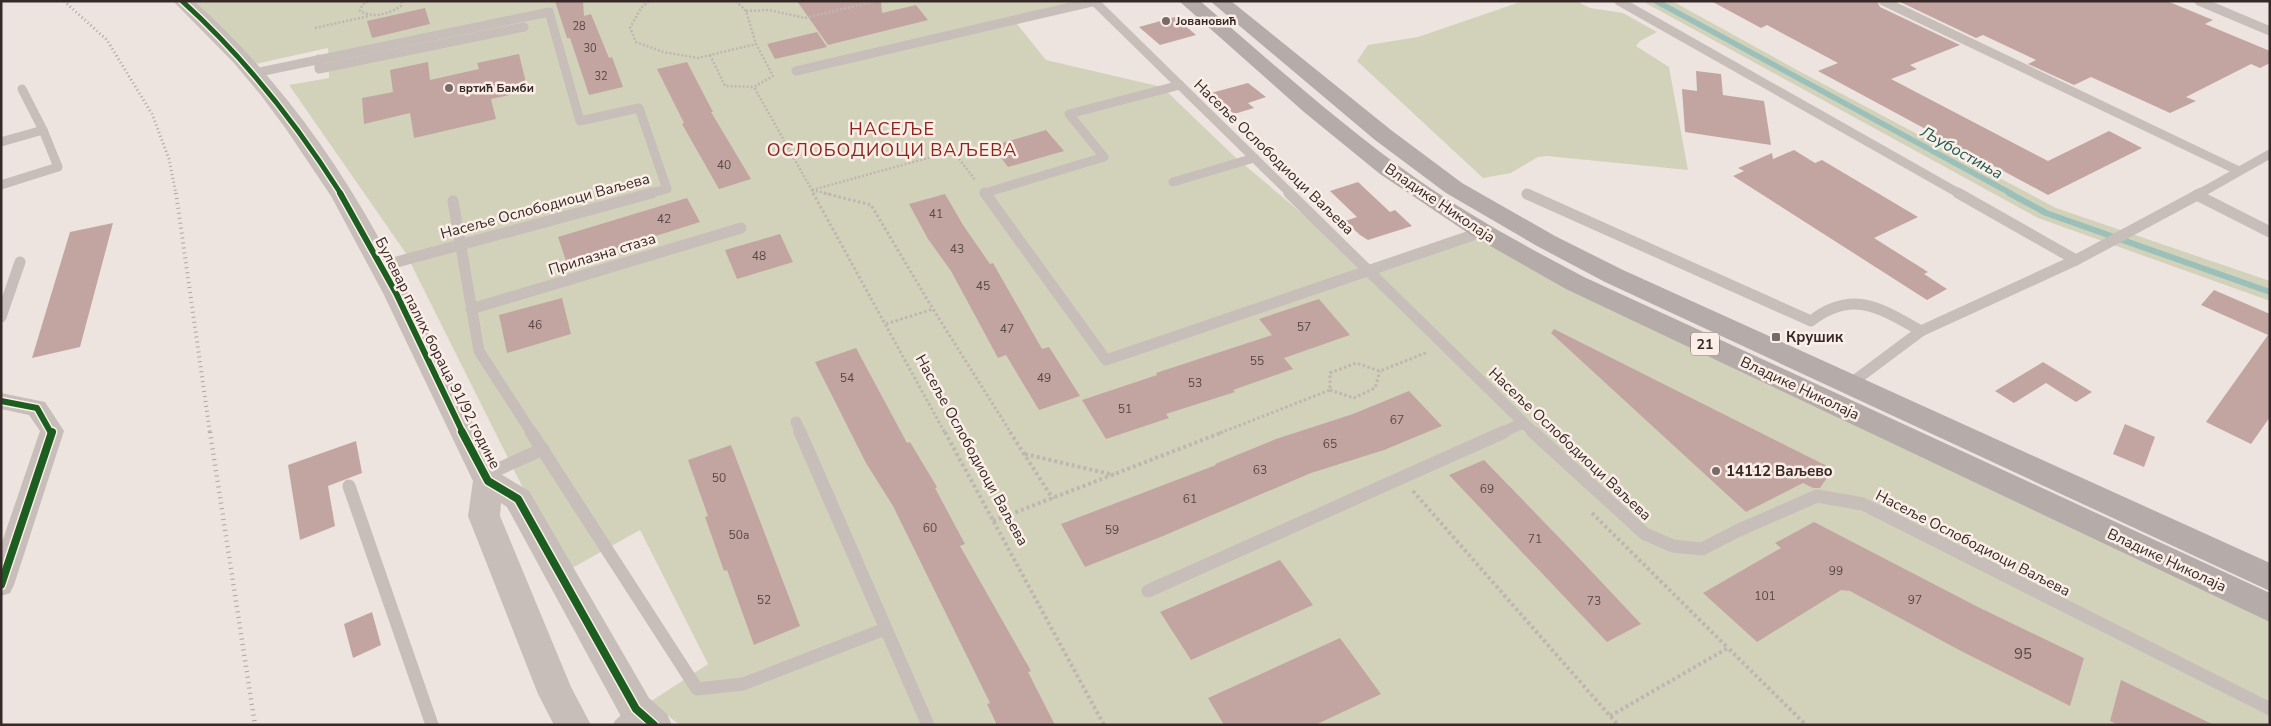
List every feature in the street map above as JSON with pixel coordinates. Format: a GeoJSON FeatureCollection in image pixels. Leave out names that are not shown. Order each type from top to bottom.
{"type":"FeatureCollection","features":[{"type":"Feature","properties":{"kind":"main road","name":"Владике Николаја"},"geometry":{"type":"LineString","coordinates":[[1188,1],[1388,169],[1482,232],[1575,283],[2270,608]]}},
{"type":"Feature","properties":{"kind":"main road","name":"Владике Николаја"},"geometry":{"type":"LineString","coordinates":[[1219,1],[1420,164],[1492,212],[1614,276],[2270,578]]}},
{"type":"Feature","properties":{"kind":"street","name":"Булевар палих бораца 91/92 године"},"geometry":{"type":"LineString","coordinates":[[182,1],[254,73],[337,187],[382,266],[487,478],[518,499],[637,720]]}},
{"type":"Feature","properties":{"kind":"street"},"geometry":{"type":"LineString","coordinates":[[1,401],[37,408],[52,431],[1,585]]}},
{"type":"Feature","properties":{"kind":"street","name":"Булевар палих бораца 91/92 године"},"geometry":{"type":"LineString","coordinates":[[487,478],[484,516],[556,694],[573,725]]}},
{"type":"Feature","properties":{"kind":"lane","name":"Насеље Ослободиоци Ваљева"},"geometry":{"type":"LineString","coordinates":[[1095,1],[1523,422],[1645,534],[1673,546],[1702,549],[1737,530],[1817,496],[1863,504],[2270,709]]}},
{"type":"Feature","properties":{"kind":"lane"},"geometry":{"type":"LineString","coordinates":[[796,70],[1095,1]]}},
{"type":"Feature","properties":{"kind":"lane"},"geometry":{"type":"LineString","coordinates":[[1619,1],[2076,260]]}},
{"type":"Feature","properties":{"kind":"lane"},"geometry":{"type":"LineString","coordinates":[[1883,1],[2239,171]]}},
{"type":"Feature","properties":{"kind":"lane"},"geometry":{"type":"LineString","coordinates":[[2199,1],[2270,31]]}},
{"type":"Feature","properties":{"kind":"lane","name":"Насеље Ослободиоци Ваљева"},"geometry":{"type":"LineString","coordinates":[[254,73],[549,12],[580,121],[639,108],[667,189],[382,266]]}},
{"type":"Feature","properties":{"kind":"lane"},"geometry":{"type":"LineString","coordinates":[[319,59],[319,70],[524,27]]}},
{"type":"Feature","properties":{"kind":"lane","name":"Насеље Ослободиоци Ваљева"},"geometry":{"type":"LineString","coordinates":[[985,193],[1104,157],[1069,114],[1180,85]]}},
{"type":"Feature","properties":{"kind":"lane"},"geometry":{"type":"LineString","coordinates":[[1,185],[58,167],[43,130],[22,89]]}},
{"type":"Feature","properties":{"kind":"lane"},"geometry":{"type":"LineString","coordinates":[[1,142],[43,130]]}},
{"type":"Feature","properties":{"kind":"lane"},"geometry":{"type":"LineString","coordinates":[[1850,384],[1921,331],[2076,260],[2140,228],[2270,154]]}},
{"type":"Feature","properties":{"kind":"lane"},"geometry":{"type":"LineString","coordinates":[[1172,182],[1254,158]]}},
{"type":"Feature","properties":{"kind":"lane"},"geometry":{"type":"LineString","coordinates":[[985,193],[1106,360],[1482,232]]}},
{"type":"Feature","properties":{"kind":"lane"},"geometry":{"type":"LineString","coordinates":[[1527,194],[1811,321],[1818,314],[1838,304],[1861,303],[1883,310],[1921,331]]}},
{"type":"Feature","properties":{"kind":"lane"},"geometry":{"type":"LineString","coordinates":[[2197,195],[2270,232]]}},
{"type":"Feature","properties":{"kind":"lane"},"geometry":{"type":"LineString","coordinates":[[453,201],[479,351],[697,689],[743,684],[884,629]]}},
{"type":"Feature","properties":{"kind":"lane","name":"Прилазна стаза"},"geometry":{"type":"LineString","coordinates":[[471,309],[741,228]]}},
{"type":"Feature","properties":{"kind":"lane"},"geometry":{"type":"LineString","coordinates":[[1,317],[20,262]]}},
{"type":"Feature","properties":{"kind":"lane"},"geometry":{"type":"LineString","coordinates":[[796,422],[884,629],[928,725]]}},
{"type":"Feature","properties":{"kind":"lane"},"geometry":{"type":"LineString","coordinates":[[1148,591],[1523,422]]}},
{"type":"Feature","properties":{"kind":"lane"},"geometry":{"type":"LineString","coordinates":[[487,478],[543,449]]}},
{"type":"Feature","properties":{"kind":"lane"},"geometry":{"type":"LineString","coordinates":[[349,486],[432,725]]}},
{"type":"Feature","properties":{"kind":"path"},"geometry":{"type":"LineString","coordinates":[[368,1],[362,5],[360,11],[372,16]]}},
{"type":"Feature","properties":{"kind":"path"},"geometry":{"type":"LineString","coordinates":[[315,28],[392,12],[401,6],[402,1]]}},
{"type":"Feature","properties":{"kind":"path"},"geometry":{"type":"LineString","coordinates":[[649,1],[641,8],[630,28],[636,42],[672,54],[698,58],[756,44]]}},
{"type":"Feature","properties":{"kind":"path"},"geometry":{"type":"LineString","coordinates":[[710,55],[725,86],[754,87],[773,76],[756,44],[746,11],[736,1]]}},
{"type":"Feature","properties":{"kind":"path"},"geometry":{"type":"LineString","coordinates":[[746,11],[769,10],[805,18],[876,1]]}},
{"type":"Feature","properties":{"kind":"path"},"geometry":{"type":"LineString","coordinates":[[811,190],[953,151],[985,193]]}},
{"type":"Feature","properties":{"kind":"path"},"geometry":{"type":"LineString","coordinates":[[811,190],[871,205],[933,309],[1053,499]]}},
{"type":"Feature","properties":{"kind":"path"},"geometry":{"type":"LineString","coordinates":[[886,324],[933,309]]}},
{"type":"Feature","properties":{"kind":"path"},"geometry":{"type":"LineString","coordinates":[[1330,390],[1330,373],[1356,363],[1380,371],[1445,346]]}},
{"type":"Feature","properties":{"kind":"path"},"geometry":{"type":"LineString","coordinates":[[993,521],[1330,390],[1354,398],[1375,388],[1380,371]]}},
{"type":"Feature","properties":{"kind":"path"},"geometry":{"type":"LineString","coordinates":[[1025,454],[1114,475]]}},
{"type":"Feature","properties":{"kind":"path"},"geometry":{"type":"LineString","coordinates":[[1401,477],[1618,725]]}},
{"type":"Feature","properties":{"kind":"path"},"geometry":{"type":"LineString","coordinates":[[1590,510],[1806,725]]}},
{"type":"Feature","properties":{"kind":"path"},"geometry":{"type":"LineString","coordinates":[[1610,716],[1728,648]]}},
{"type":"Feature","properties":{"kind":"green space"},"geometry":{"type":"Polygon","coordinates":[[[186,1],[1077,1],[1017,24],[1046,60],[1162,87],[1234,156],[1369,270],[1482,232],[2270,608],[2270,725],[680,725],[650,702],[708,664],[640,530],[565,572],[405,252],[289,85],[329,78],[328,48],[251,65],[186,1]]]}},
{"type":"Feature","properties":{"kind":"green space"},"geometry":{"type":"Polygon","coordinates":[[[1523,1],[1576,1],[1590,8],[1623,13],[1657,32],[1640,41],[1636,46],[1669,67],[1688,170],[1547,156],[1538,157],[1511,173],[1483,178],[1357,61],[1368,45],[1418,37],[1523,1]]]}},
{"type":"Feature","properties":{"kind":"green space"},"geometry":{"type":"Polygon","coordinates":[[[1642,1],[1672,1],[2056,208],[2270,281],[2270,301],[2038,218],[1642,1]]]}},
{"type":"Feature","properties":{"kind":"building"},"geometry":{"type":"Polygon","coordinates":[[[555,1],[583,1],[584,16],[591,14],[609,58],[612,57],[623,87],[589,95],[570,38],[567,38],[555,1]]]}},
{"type":"Feature","properties":{"kind":"building"},"geometry":{"type":"Polygon","coordinates":[[[797,1],[881,1],[882,13],[916,5],[928,20],[828,45],[797,1]]]}},
{"type":"Feature","properties":{"kind":"building"},"geometry":{"type":"Polygon","coordinates":[[[1711,1],[1877,1],[1880,7],[1960,45],[1910,65],[1917,69],[1891,79],[2048,161],[2109,131],[2142,148],[2048,195],[1818,71],[1838,63],[1767,25],[1761,28],[1711,1]]]}},
{"type":"Feature","properties":{"kind":"building"},"geometry":{"type":"Polygon","coordinates":[[[1898,1],[2167,1],[2213,20],[2205,24],[2270,51],[2270,63],[2260,68],[2251,64],[2186,97],[2196,101],[2170,113],[2091,77],[2074,85],[2028,64],[2036,60],[1983,35],[1976,38],[1898,1]]]}},
{"type":"Feature","properties":{"kind":"building"},"geometry":{"type":"Polygon","coordinates":[[[425,8],[430,24],[372,38],[367,21],[425,8]]]}},
{"type":"Feature","properties":{"kind":"building"},"geometry":{"type":"Polygon","coordinates":[[[1175,17],[1196,35],[1160,45],[1139,27],[1175,17]]]}},
{"type":"Feature","properties":{"kind":"building"},"geometry":{"type":"Polygon","coordinates":[[[817,32],[827,47],[775,59],[767,44],[817,32]]]}},
{"type":"Feature","properties":{"kind":"building"},"geometry":{"type":"Polygon","coordinates":[[[519,54],[528,91],[491,99],[496,119],[414,138],[410,113],[364,124],[362,98],[393,92],[390,70],[428,62],[430,80],[479,69],[477,63],[519,54]]]}},
{"type":"Feature","properties":{"kind":"building"},"geometry":{"type":"Polygon","coordinates":[[[687,62],[713,112],[711,112],[751,179],[719,189],[682,124],[684,123],[657,69],[687,62]]]}},
{"type":"Feature","properties":{"kind":"building"},"geometry":{"type":"Polygon","coordinates":[[[1696,71],[1721,74],[1723,95],[1764,101],[1771,145],[1685,132],[1682,89],[1697,91],[1696,71]]]}},
{"type":"Feature","properties":{"kind":"building"},"geometry":{"type":"Polygon","coordinates":[[[1248,83],[1266,97],[1248,103],[1254,108],[1234,114],[1211,93],[1248,83]]]}},
{"type":"Feature","properties":{"kind":"building"},"geometry":{"type":"Polygon","coordinates":[[[1046,130],[1064,151],[1008,167],[992,146],[1046,130]]]}},
{"type":"Feature","properties":{"kind":"building"},"geometry":{"type":"Polygon","coordinates":[[[1794,150],[1815,163],[1822,160],[1918,217],[1874,238],[1928,272],[1924,274],[1947,289],[1927,300],[1733,176],[1744,171],[1738,168],[1772,153],[1773,159],[1794,150]]]}},
{"type":"Feature","properties":{"kind":"building"},"geometry":{"type":"Polygon","coordinates":[[[1358,182],[1390,212],[1395,210],[1412,226],[1368,240],[1360,235],[1345,221],[1357,217],[1330,191],[1358,182]]]}},
{"type":"Feature","properties":{"kind":"building"},"geometry":{"type":"Polygon","coordinates":[[[945,194],[963,225],[990,264],[993,263],[1042,349],[1049,347],[1080,396],[1039,410],[1006,355],[998,358],[951,271],[928,239],[909,204],[945,194]]]}},
{"type":"Feature","properties":{"kind":"building"},"geometry":{"type":"Polygon","coordinates":[[[687,198],[700,222],[567,264],[558,237],[687,198]]]}},
{"type":"Feature","properties":{"kind":"building"},"geometry":{"type":"Polygon","coordinates":[[[113,223],[80,347],[32,358],[70,232],[113,223]]]}},
{"type":"Feature","properties":{"kind":"building"},"geometry":{"type":"Polygon","coordinates":[[[780,234],[793,262],[737,279],[725,250],[780,234]]]}},
{"type":"Feature","properties":{"kind":"building"},"geometry":{"type":"Polygon","coordinates":[[[2214,290],[2270,314],[2270,417],[2251,444],[2206,422],[2268,335],[2201,305],[2214,290]]]}},
{"type":"Feature","properties":{"kind":"building"},"geometry":{"type":"Polygon","coordinates":[[[562,298],[571,334],[507,353],[499,315],[562,298]]]}},
{"type":"Feature","properties":{"kind":"building"},"geometry":{"type":"Polygon","coordinates":[[[1319,299],[1350,335],[1284,358],[1293,369],[1233,390],[1235,392],[1166,414],[1169,418],[1106,439],[1082,400],[1157,375],[1156,373],[1272,335],[1259,319],[1319,299]]]}},
{"type":"Feature","properties":{"kind":"building"},"geometry":{"type":"Polygon","coordinates":[[[1554,329],[1833,469],[1820,488],[1813,488],[1803,483],[1746,512],[1551,333],[1554,329]]]}},
{"type":"Feature","properties":{"kind":"building"},"geometry":{"type":"Polygon","coordinates":[[[856,348],[907,443],[910,442],[937,487],[935,488],[965,544],[960,546],[1031,671],[1028,672],[1055,725],[997,725],[987,704],[990,703],[893,506],[866,463],[815,362],[856,348]]]}},
{"type":"Feature","properties":{"kind":"building"},"geometry":{"type":"Polygon","coordinates":[[[2043,362],[2092,392],[2076,402],[2046,383],[2014,403],[1995,391],[2043,362]]]}},
{"type":"Feature","properties":{"kind":"building"},"geometry":{"type":"Polygon","coordinates":[[[1409,391],[1442,426],[1384,450],[1311,473],[1085,567],[1061,524],[1216,465],[1276,439],[1353,414],[1409,391]]]}},
{"type":"Feature","properties":{"kind":"building"},"geometry":{"type":"Polygon","coordinates":[[[2125,424],[2155,437],[2144,467],[2113,454],[2125,424]]]}},
{"type":"Feature","properties":{"kind":"building"},"geometry":{"type":"Polygon","coordinates":[[[356,441],[362,473],[328,486],[335,526],[300,540],[288,465],[356,441]]]}},
{"type":"Feature","properties":{"kind":"building"},"geometry":{"type":"Polygon","coordinates":[[[731,445],[800,626],[754,645],[727,570],[724,571],[705,517],[708,516],[688,460],[731,445]]]}},
{"type":"Feature","properties":{"kind":"building"},"geometry":{"type":"Polygon","coordinates":[[[1484,460],[1641,624],[1607,642],[1449,475],[1484,460]]]}},
{"type":"Feature","properties":{"kind":"building"},"geometry":{"type":"Polygon","coordinates":[[[1814,522],[1978,607],[2084,658],[2070,706],[1961,651],[1850,591],[1841,590],[1757,642],[1703,593],[1781,548],[1775,543],[1814,522]]]}},
{"type":"Feature","properties":{"kind":"building"},"geometry":{"type":"Polygon","coordinates":[[[1280,560],[1313,605],[1191,660],[1160,612],[1280,560]]]}},
{"type":"Feature","properties":{"kind":"building"},"geometry":{"type":"Polygon","coordinates":[[[372,612],[381,645],[353,658],[344,624],[372,612]]]}},
{"type":"Feature","properties":{"kind":"building"},"geometry":{"type":"Polygon","coordinates":[[[1340,638],[1381,694],[1315,725],[1224,725],[1208,698],[1340,638]]]}},
{"type":"Feature","properties":{"kind":"building"},"geometry":{"type":"Polygon","coordinates":[[[2121,680],[2214,725],[2119,725],[2110,721],[2121,680]]]}},
{"type":"Feature","properties":{"kind":"waterway","name":"Љубостиња"},"geometry":{"type":"LineString","coordinates":[[1656,1],[2012,194]]}},
{"type":"Feature","properties":{"kind":"waterway","name":"Љубостиња"},"geometry":{"type":"LineString","coordinates":[[2009,193],[2046,213],[2270,292]]}},
{"type":"Feature","properties":{"kind":"railway"},"geometry":{"type":"LineString","coordinates":[[64,1],[107,40],[152,114],[169,159],[176,194]]}},
{"type":"Feature","properties":{"kind":"railway"},"geometry":{"type":"LineString","coordinates":[[176,193],[210,433]]}},
{"type":"Feature","properties":{"kind":"railway"},"geometry":{"type":"LineString","coordinates":[[210,432],[255,725]]}},
{"type":"Feature","properties":{"kind":"cycle path"},"geometry":{"type":"LineString","coordinates":[[182,1],[240,57],[268,90],[319,160],[342,196],[382,267],[488,481],[518,499],[636,709],[654,725]]}},
{"type":"Feature","properties":{"kind":"cycle path"},"geometry":{"type":"LineString","coordinates":[[1,401],[37,408],[52,431],[1,585]]}},
{"type":"Feature","properties":{"kind":"place","name":"Јовановић"},"geometry":{"type":"Point","coordinates":[1166,21]}},
{"type":"Feature","properties":{"kind":"place","name":"вртић Бамби"},"geometry":{"type":"Point","coordinates":[449,88]}},
{"type":"Feature","properties":{"kind":"place","name":"Крушик"},"geometry":{"type":"Point","coordinates":[1776,337]}},
{"type":"Feature","properties":{"kind":"place","name":"14112 Ваљево"},"geometry":{"type":"Point","coordinates":[1716,471]}},
{"type":"Feature","properties":{"kind":"district","name":"НАСЕЉЕ ОСЛОБОДИОЦИ ВАЉЕВА"},"geometry":{"type":"Point","coordinates":[892,139]}}]}
